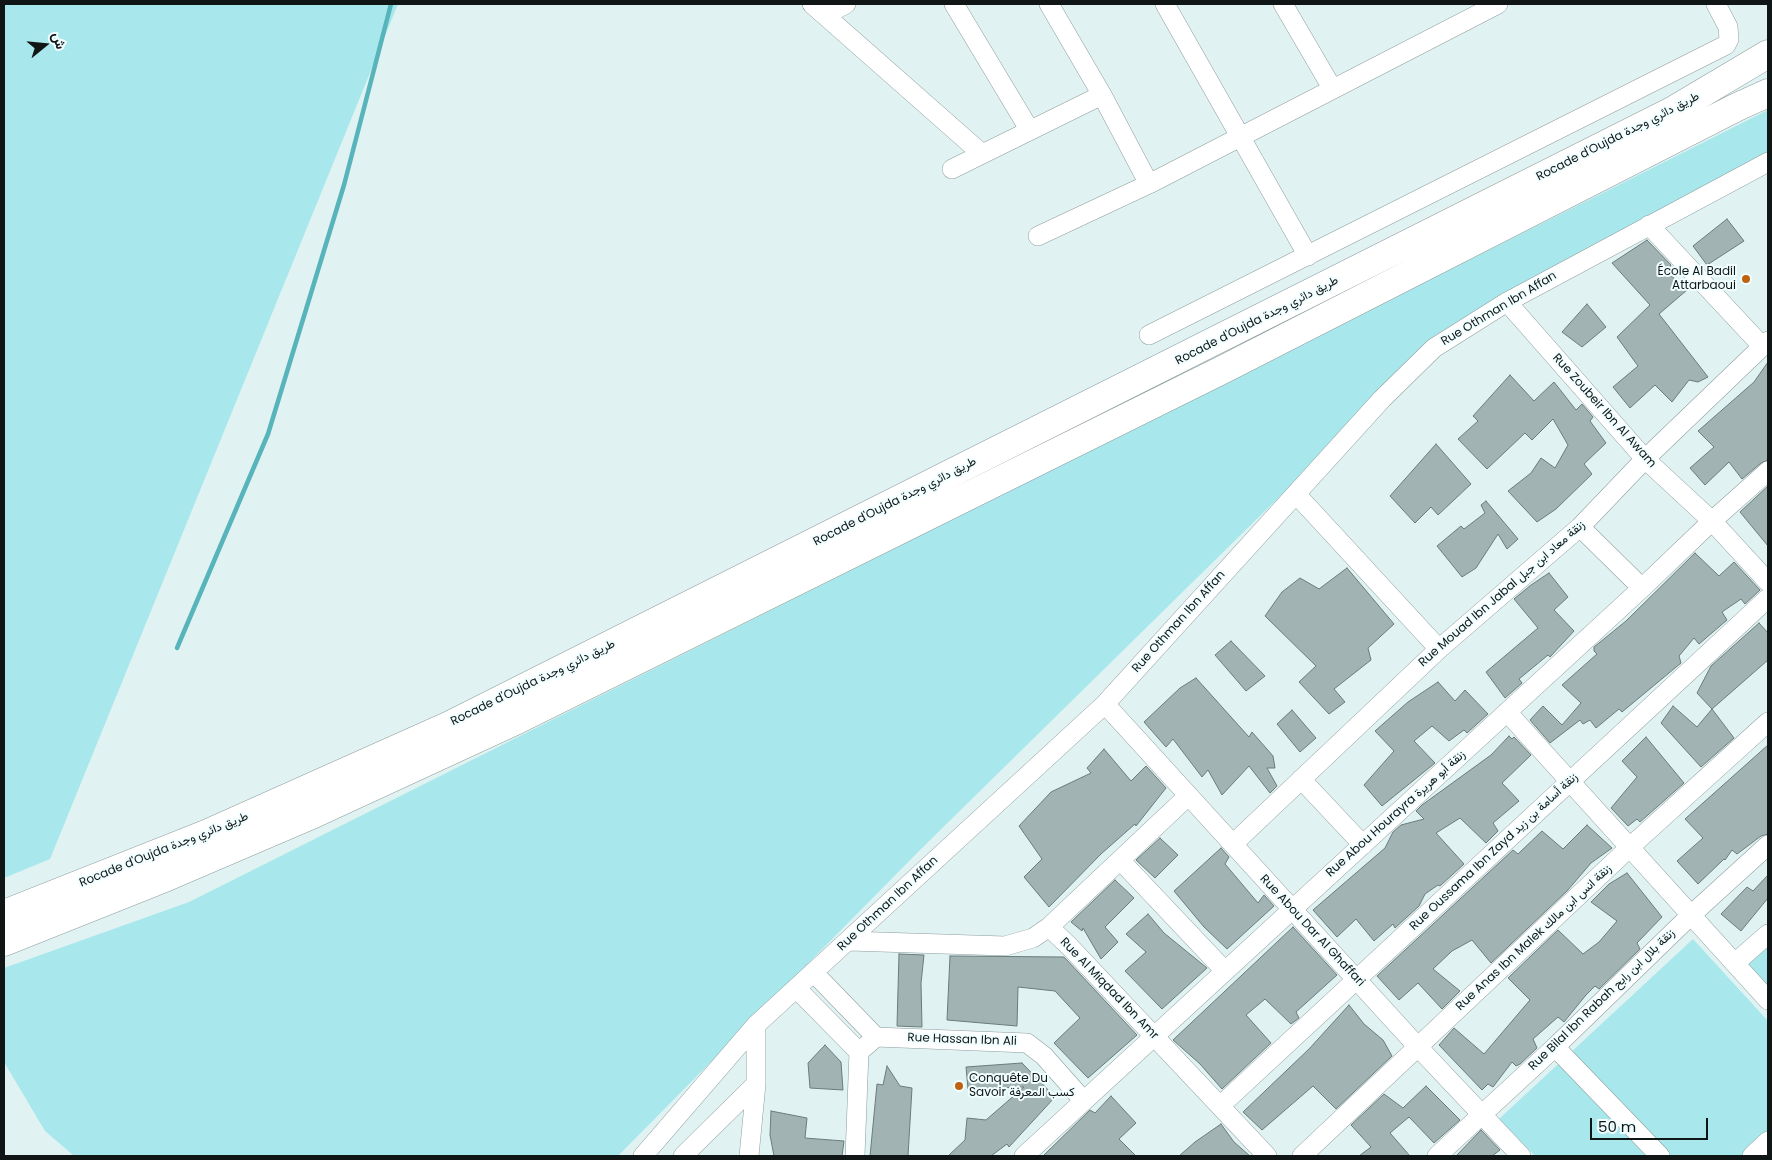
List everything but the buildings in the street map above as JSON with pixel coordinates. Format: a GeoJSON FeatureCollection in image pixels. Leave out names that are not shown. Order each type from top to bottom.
{"type":"FeatureCollection","features":[{"type":"Feature","properties":{"kind":"highway","name":"Rocade d'Oujda طريق دائري وجدة"},"geometry":{"type":"LineString","coordinates":[[4,914],[206,834],[450,724],[1656,120],[1731,78],[1768,54]]}},
{"type":"Feature","properties":{"kind":"highway","name":"Rocade d'Oujda طريق دائري وجدة"},"geometry":{"type":"LineString","coordinates":[[4,942],[167,877],[307,817],[518,720],[1224,369],[1737,107],[1768,93]]}},
{"type":"Feature","properties":{"kind":"street"},"geometry":{"type":"LineString","coordinates":[[819,10],[846,4]]}},
{"type":"Feature","properties":{"kind":"street"},"geometry":{"type":"LineString","coordinates":[[954,4],[1029,129]]}},
{"type":"Feature","properties":{"kind":"street"},"geometry":{"type":"LineString","coordinates":[[1049,4],[1102,95],[1149,184]]}},
{"type":"Feature","properties":{"kind":"street"},"geometry":{"type":"LineString","coordinates":[[1166,4],[1308,256]]}},
{"type":"Feature","properties":{"kind":"street"},"geometry":{"type":"LineString","coordinates":[[1283,4],[1332,88]]}},
{"type":"Feature","properties":{"kind":"street"},"geometry":{"type":"LineString","coordinates":[[1038,236],[1149,184],[1498,4]]}},
{"type":"Feature","properties":{"kind":"street"},"geometry":{"type":"LineString","coordinates":[[1149,335],[1726,45],[1729,39],[1728,26],[1716,4]]}},
{"type":"Feature","properties":{"kind":"street"},"geometry":{"type":"LineString","coordinates":[[819,10],[981,153]]}},
{"type":"Feature","properties":{"kind":"street"},"geometry":{"type":"LineString","coordinates":[[952,168],[1102,95]]}},
{"type":"Feature","properties":{"kind":"street","name":"Rue Othman Ibn Affan"},"geometry":{"type":"LineString","coordinates":[[644,1156],[756,1025],[1104,704],[1382,399],[1434,348],[1507,302],[1768,162]]}},
{"type":"Feature","properties":{"kind":"street"},"geometry":{"type":"LineString","coordinates":[[1649,225],[1765,344]]}},
{"type":"Feature","properties":{"kind":"street","name":"Rue Zoubeir Ibn Al Awam"},"geometry":{"type":"LineString","coordinates":[[1507,302],[1645,459],[1712,521],[1768,582]]}},
{"type":"Feature","properties":{"kind":"street","name":"Rue Mouad Ibn Jabal زنقة معاد ابن جبل"},"geometry":{"type":"LineString","coordinates":[[1233,844],[1439,649],[1580,527],[1645,459],[1765,344]]}},
{"type":"Feature","properties":{"kind":"street","name":"Rue Abou Hourayra زنقة أبو هريرة"},"geometry":{"type":"LineString","coordinates":[[1024,1156],[1768,471]]}},
{"type":"Feature","properties":{"kind":"street"},"geometry":{"type":"LineString","coordinates":[[1296,494],[1439,649]]}},
{"type":"Feature","properties":{"kind":"street"},"geometry":{"type":"LineString","coordinates":[[1580,527],[1642,588]]}},
{"type":"Feature","properties":{"kind":"street","name":"Rue Oussama Ibn Zayd زنقة أسامة بن زيد"},"geometry":{"type":"LineString","coordinates":[[1220,1106],[1768,598]]}},
{"type":"Feature","properties":{"kind":"street","name":"Rue Abou Dar Al Ghaffari"},"geometry":{"type":"LineString","coordinates":[[1104,704],[1357,978],[1418,1047],[1521,1156]]}},
{"type":"Feature","properties":{"kind":"street"},"geometry":{"type":"LineString","coordinates":[[1507,712],[1768,1000]]}},
{"type":"Feature","properties":{"kind":"street","name":"Rue Anas Ibn Malek زنقة انس ابن مالك"},"geometry":{"type":"LineString","coordinates":[[1302,1156],[1630,847],[1768,722]]}},
{"type":"Feature","properties":{"kind":"street"},"geometry":{"type":"LineString","coordinates":[[1301,779],[1363,845]]}},
{"type":"Feature","properties":{"kind":"street"},"geometry":{"type":"LineString","coordinates":[[849,940],[1005,946],[1028,940],[1048,927],[1188,796]]}},
{"type":"Feature","properties":{"kind":"street","name":"Rue Bilal Ibn Rabah زنقة بلال ابن رابح"},"geometry":{"type":"LineString","coordinates":[[1437,1156],[1555,1047],[1690,916],[1768,846]]}},
{"type":"Feature","properties":{"kind":"street"},"geometry":{"type":"LineString","coordinates":[[1120,860],[1225,971]]}},
{"type":"Feature","properties":{"kind":"street","name":"Rue Al Miqdad Ibn Amr"},"geometry":{"type":"LineString","coordinates":[[1048,927],[1155,1036],[1267,1156]]}},
{"type":"Feature","properties":{"kind":"street"},"geometry":{"type":"LineString","coordinates":[[1735,963],[1768,934]]}},
{"type":"Feature","properties":{"kind":"street"},"geometry":{"type":"LineString","coordinates":[[813,972],[876,1037],[858,1052]]}},
{"type":"Feature","properties":{"kind":"street"},"geometry":{"type":"LineString","coordinates":[[796,988],[858,1052],[855,1156]]}},
{"type":"Feature","properties":{"kind":"street"},"geometry":{"type":"LineString","coordinates":[[749,1156],[756,1084],[756,1025]]}},
{"type":"Feature","properties":{"kind":"street","name":"Rue Hassan Ibn Ali"},"geometry":{"type":"LineString","coordinates":[[876,1037],[1027,1043],[1044,1056],[1083,1100]]}},
{"type":"Feature","properties":{"kind":"street"},"geometry":{"type":"LineString","coordinates":[[1555,1047],[1660,1156]]}},
{"type":"Feature","properties":{"kind":"street"},"geometry":{"type":"LineString","coordinates":[[683,1156],[756,1084]]}},
{"type":"Feature","properties":{"kind":"street"},"geometry":{"type":"LineString","coordinates":[[1752,1156],[1768,1141]]}},
{"type":"Feature","properties":{"kind":"shaded area"},"geometry":{"type":"Polygon","coordinates":[[[4,4],[398,4],[50,859],[4,878],[4,4]]]}},
{"type":"Feature","properties":{"kind":"shaded area"},"geometry":{"type":"Polygon","coordinates":[[[1768,110],[1768,154],[1435,344],[921,849],[618,1156],[74,1156],[45,1131],[4,1062],[4,968],[189,902],[1768,110]]]}},
{"type":"Feature","properties":{"kind":"shaded area"},"geometry":{"type":"Polygon","coordinates":[[[1768,938],[1768,991],[1742,961],[1768,938]]]}},
{"type":"Feature","properties":{"kind":"shaded area"},"geometry":{"type":"Polygon","coordinates":[[[1693,939],[1768,1021],[1768,1134],[1745,1156],[1535,1156],[1499,1119],[1693,939]]]}},
{"type":"Feature","properties":{"kind":"waterway"},"geometry":{"type":"LineString","coordinates":[[177,648],[268,434],[344,185],[391,4]]}},
{"type":"Feature","properties":{"kind":"place","name":"École Al Badil Attarbaoui"},"geometry":{"type":"Point","coordinates":[1746,279]}},
{"type":"Feature","properties":{"kind":"place","name":"Conquête Du Savoir كسب المعرفة"},"geometry":{"type":"Point","coordinates":[959,1086]}}]}
